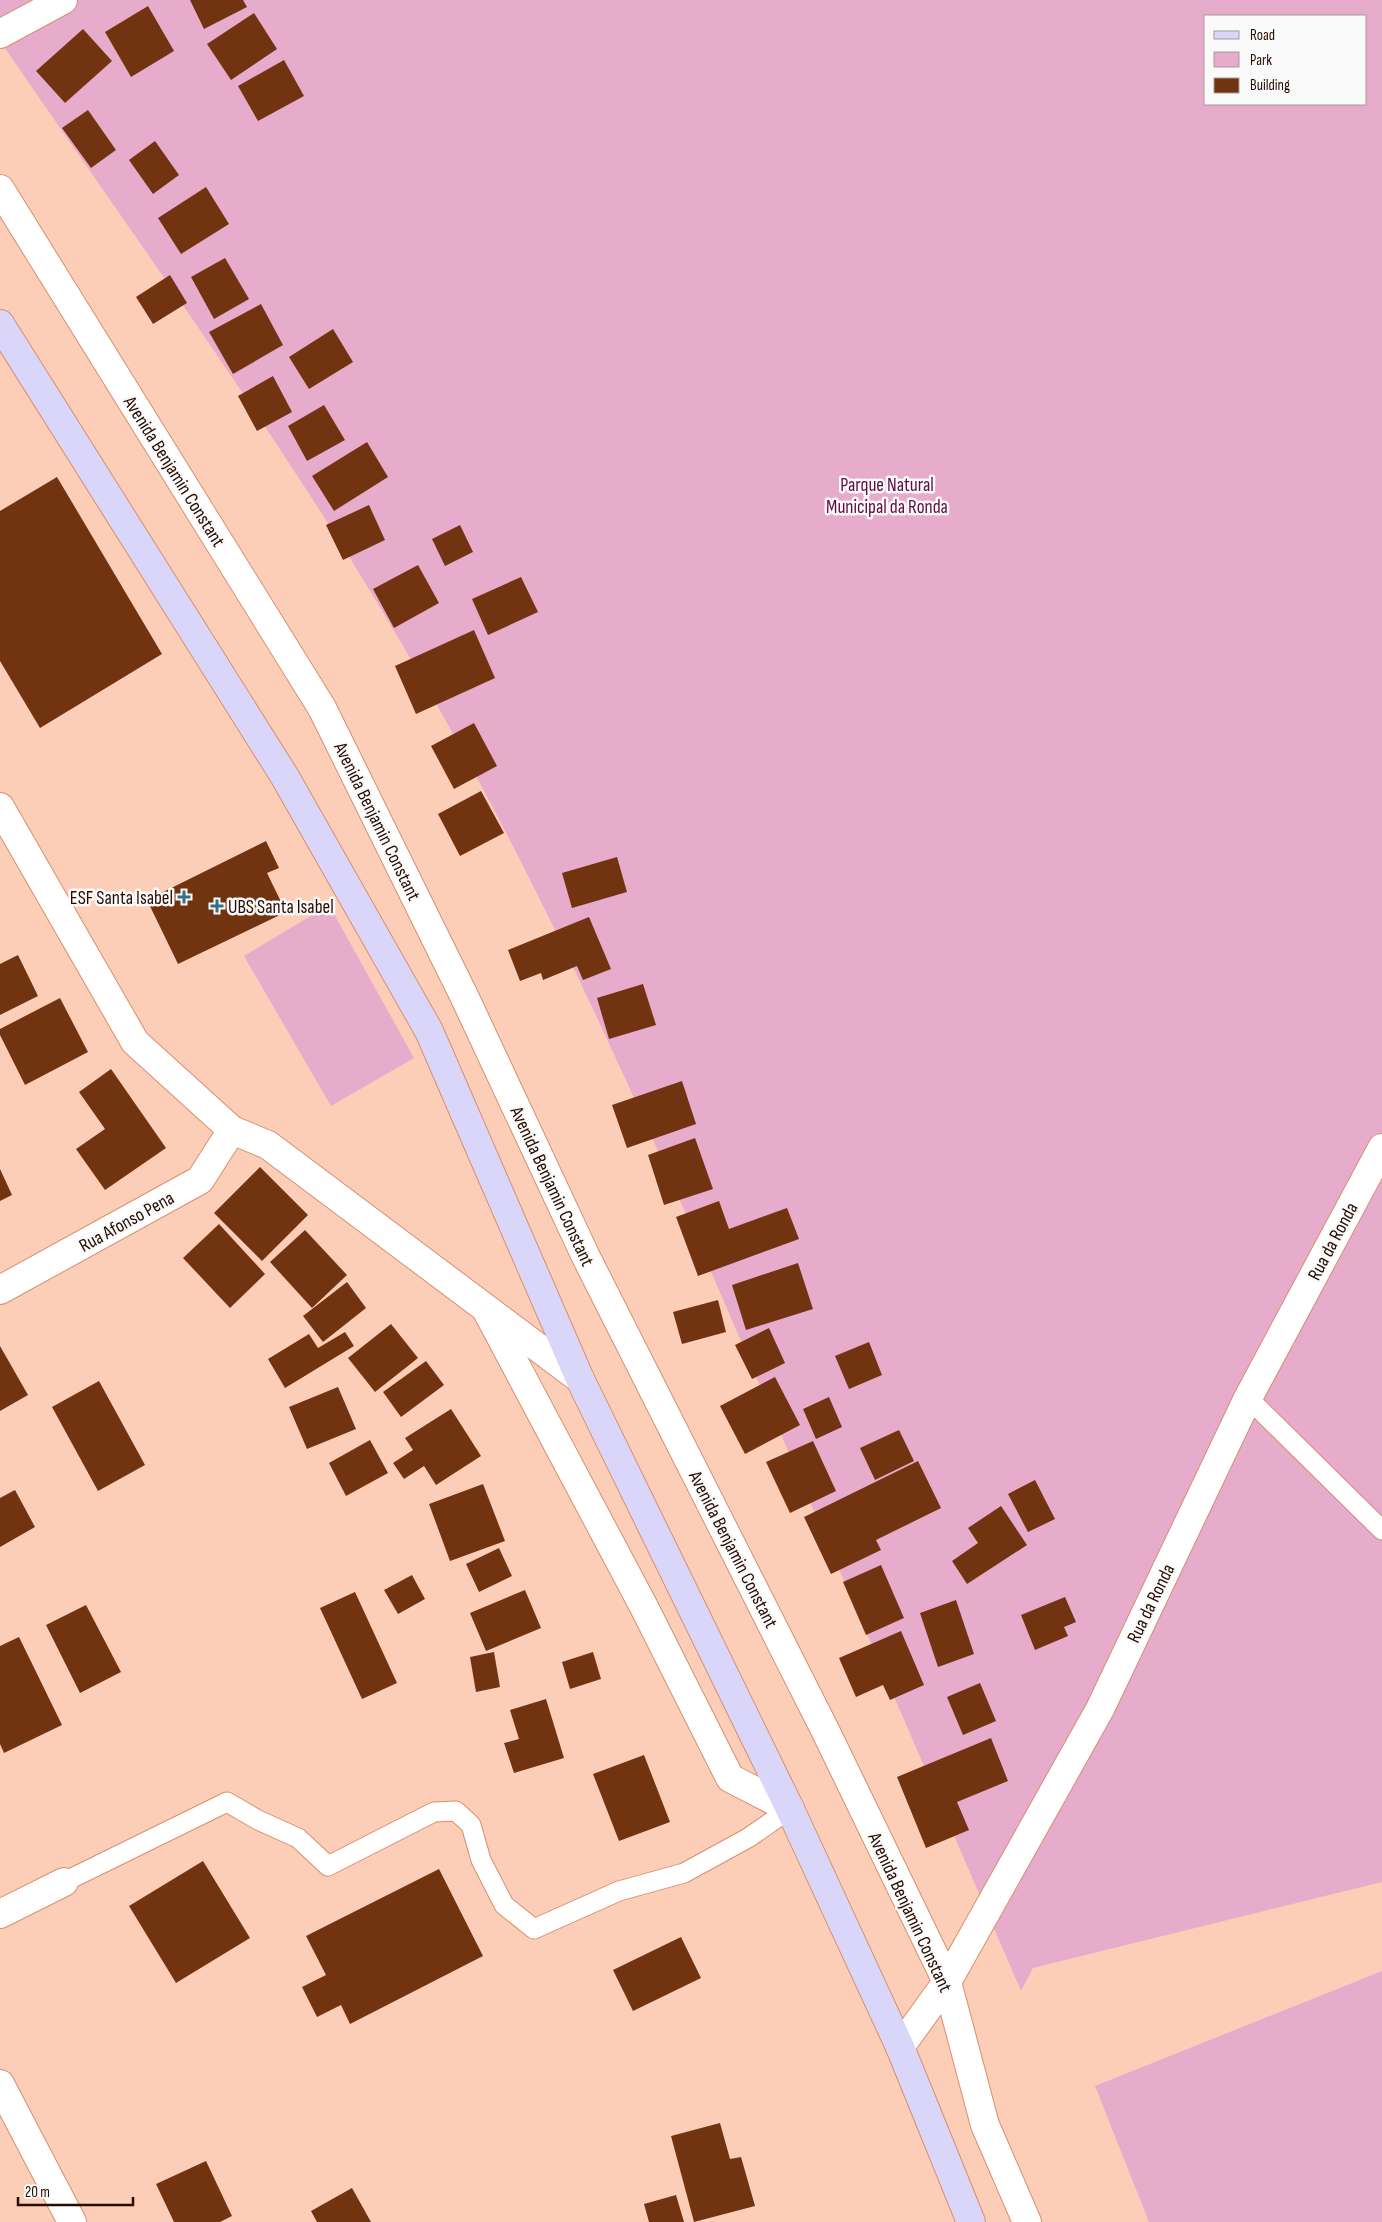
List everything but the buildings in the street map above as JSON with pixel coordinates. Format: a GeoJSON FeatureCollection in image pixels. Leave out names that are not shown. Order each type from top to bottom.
{"type":"FeatureCollection","features":[{"type":"Feature","properties":{"kind":"main road"},"geometry":{"type":"LineString","coordinates":[[0,324],[285,777],[430,1031],[580,1378],[790,1809],[900,2047],[972,2222]]}},
{"type":"Feature","properties":{"kind":"street"},"geometry":{"type":"LineString","coordinates":[[0,34],[63,0]]}},
{"type":"Feature","properties":{"kind":"street","name":"Avenida Benjamin Constant"},"geometry":{"type":"LineString","coordinates":[[0,189],[322,708],[465,998],[586,1257],[822,1723],[947,1982],[985,2125],[1027,2222]]}},
{"type":"Feature","properties":{"kind":"street"},"geometry":{"type":"LineString","coordinates":[[0,807],[135,1042],[232,1130],[268,1145],[580,1378]]}},
{"type":"Feature","properties":{"kind":"street","name":"Rua Afonso Pena"},"geometry":{"type":"LineString","coordinates":[[0,1290],[200,1180],[232,1130]]}},
{"type":"Feature","properties":{"kind":"street","name":"Rua da Ronda"},"geometry":{"type":"LineString","coordinates":[[900,2047],[947,1982],[1100,1709],[1248,1398],[1382,1148]]}},
{"type":"Feature","properties":{"kind":"street"},"geometry":{"type":"LineString","coordinates":[[484,1306],[644,1607],[730,1778],[790,1809]]}},
{"type":"Feature","properties":{"kind":"street"},"geometry":{"type":"LineString","coordinates":[[0,1914],[64,1882]]}},
{"type":"Feature","properties":{"kind":"street"},"geometry":{"type":"LineString","coordinates":[[0,2084],[72,2222]]}},
{"type":"Feature","properties":{"kind":"lane"},"geometry":{"type":"LineString","coordinates":[[1248,1398],[1382,1530]]}},
{"type":"Feature","properties":{"kind":"lane"},"geometry":{"type":"LineString","coordinates":[[64,1882],[227,1802],[258,1820],[298,1838],[328,1866],[434,1812],[456,1811],[471,1825],[481,1860],[504,1905],[534,1929],[619,1891],[684,1873],[748,1838],[790,1809]]}},
{"type":"Feature","properties":{"kind":"green space","name":"Parque Natural Municipal da Ronda"},"geometry":{"type":"Polygon","coordinates":[[[0,0],[1382,0],[1382,1882],[1033,1968],[1021,1991],[716,1282],[640,1110],[560,939],[474,772],[379,605],[275,441],[0,41],[0,0]]]}},
{"type":"Feature","properties":{"kind":"green space"},"geometry":{"type":"Polygon","coordinates":[[[329,905],[414,1058],[331,1106],[244,956],[329,905]]]}},
{"type":"Feature","properties":{"kind":"green space"},"geometry":{"type":"Polygon","coordinates":[[[1382,1971],[1382,2222],[1149,2222],[1095,2086],[1382,1971]]]}},
{"type":"Feature","properties":{"kind":"place","name":"ESF Santa Isabel"},"geometry":{"type":"Point","coordinates":[184,897]}},
{"type":"Feature","properties":{"kind":"place","name":"UBS Santa Isabel"},"geometry":{"type":"Point","coordinates":[217,906]}}]}
